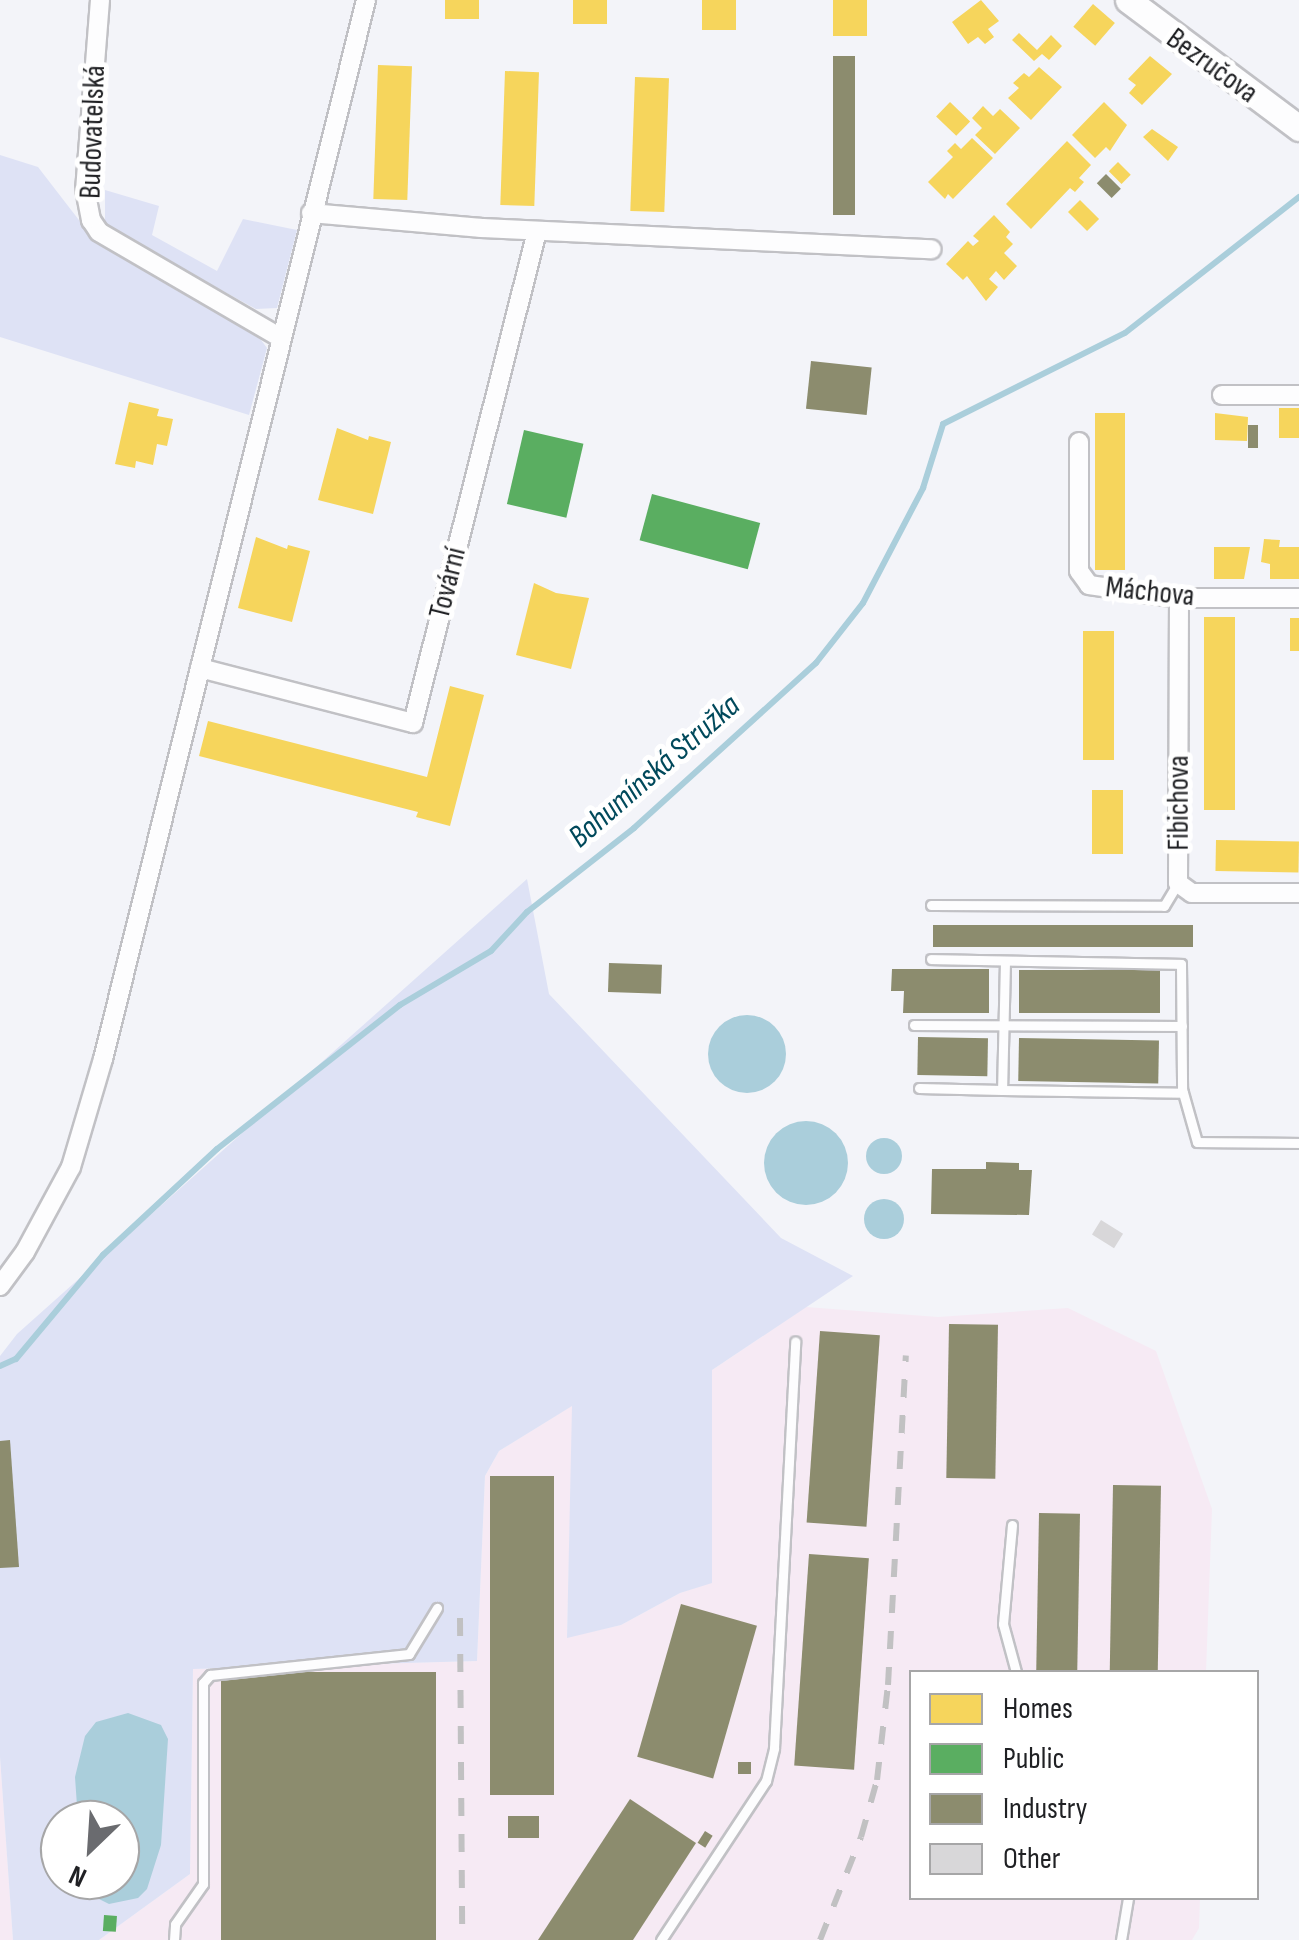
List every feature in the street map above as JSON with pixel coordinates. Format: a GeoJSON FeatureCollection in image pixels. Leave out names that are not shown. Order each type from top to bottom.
{"type":"FeatureCollection","features":[{"type":"Feature","properties":{"kind":"main road","name":"Bezručova"},"geometry":{"type":"LineString","coordinates":[[1128,0],[1299,128]]}},
{"type":"Feature","properties":{"kind":"street","name":"Budovatelská"},"geometry":{"type":"LineString","coordinates":[[100,0],[86,189],[91,220],[99,232],[281,338]]}},
{"type":"Feature","properties":{"kind":"street"},"geometry":{"type":"LineString","coordinates":[[0,1286],[25,1252],[71,1167],[103,1059],[366,0]]}},
{"type":"Feature","properties":{"kind":"street"},"geometry":{"type":"LineString","coordinates":[[311,212],[537,231],[932,250]]}},
{"type":"Feature","properties":{"kind":"street","name":"Tovární"},"geometry":{"type":"LineString","coordinates":[[200,668],[413,722],[537,231]]}},
{"type":"Feature","properties":{"kind":"street"},"geometry":{"type":"LineString","coordinates":[[1222,394],[1299,395]]}},
{"type":"Feature","properties":{"kind":"street","name":"Máchova"},"geometry":{"type":"LineString","coordinates":[[1079,442],[1078,572],[1083,580],[1100,590],[1179,598],[1299,598]]}},
{"type":"Feature","properties":{"kind":"street","name":"Fibichova"},"geometry":{"type":"LineString","coordinates":[[1179,598],[1178,883],[1192,893],[1299,893]]}},
{"type":"Feature","properties":{"kind":"lane"},"geometry":{"type":"LineString","coordinates":[[931,905],[1164,906],[1178,883]]}},
{"type":"Feature","properties":{"kind":"lane"},"geometry":{"type":"LineString","coordinates":[[931,959],[1181,964],[1184,1093],[1197,1142],[1299,1143]]}},
{"type":"Feature","properties":{"kind":"lane"},"geometry":{"type":"LineString","coordinates":[[1002,1090],[1004,960]]}},
{"type":"Feature","properties":{"kind":"lane"},"geometry":{"type":"LineString","coordinates":[[914,1026],[1182,1026]]}},
{"type":"Feature","properties":{"kind":"lane"},"geometry":{"type":"LineString","coordinates":[[919,1088],[1184,1093]]}},
{"type":"Feature","properties":{"kind":"lane"},"geometry":{"type":"LineString","coordinates":[[661,1940],[766,1781],[774,1748],[795,1342]]}},
{"type":"Feature","properties":{"kind":"lane"},"geometry":{"type":"LineString","coordinates":[[1012,1525],[1003,1624],[1015,1670]]}},
{"type":"Feature","properties":{"kind":"lane"},"geometry":{"type":"LineString","coordinates":[[174,1940],[175,1924],[203,1884],[203,1683],[210,1674],[409,1654],[437,1608]]}},
{"type":"Feature","properties":{"kind":"lane"},"geometry":{"type":"LineString","coordinates":[[1122,1940],[1128,1900]]}},
{"type":"Feature","properties":{"kind":"shaded area"},"geometry":{"type":"Polygon","coordinates":[[[0,155],[38,167],[92,237],[250,325],[267,348],[249,415],[0,337],[0,155]]]}},
{"type":"Feature","properties":{"kind":"shaded area"},"geometry":{"type":"Polygon","coordinates":[[[105,190],[159,206],[152,235],[217,271],[243,219],[297,230],[277,308],[256,309],[105,227],[105,190]]]}},
{"type":"Feature","properties":{"kind":"shaded area"},"geometry":{"type":"Polygon","coordinates":[[[527,879],[549,994],[781,1238],[853,1276],[712,1370],[712,1583],[680,1593],[621,1625],[567,1638],[572,1406],[499,1451],[485,1476],[477,1661],[193,1669],[190,1874],[99,1940],[13,1940],[0,1757],[0,1356],[17,1334],[527,879]]]}},
{"type":"Feature","properties":{"kind":"shaded area"},"geometry":{"type":"Polygon","coordinates":[[[739,1015],[755,1015],[780,1032],[786,1054],[780,1076],[769,1087],[755,1093],[739,1093],[714,1076],[708,1062],[708,1046],[725,1021],[739,1015]]]}},
{"type":"Feature","properties":{"kind":"shaded area"},"geometry":{"type":"Polygon","coordinates":[[[806,1121],[822,1124],[836,1133],[845,1147],[845,1179],[836,1193],[822,1202],[806,1205],[790,1202],[776,1193],[767,1179],[764,1163],[767,1147],[776,1133],[790,1124],[806,1121]]]}},
{"type":"Feature","properties":{"kind":"shaded area"},"geometry":{"type":"Polygon","coordinates":[[[884,1138],[897,1143],[902,1156],[897,1169],[884,1174],[871,1169],[866,1156],[871,1143],[884,1138]]]}},
{"type":"Feature","properties":{"kind":"shaded area"},"geometry":{"type":"Polygon","coordinates":[[[884,1199],[898,1205],[904,1219],[898,1233],[884,1239],[870,1233],[864,1219],[870,1205],[884,1199]]]}},
{"type":"Feature","properties":{"kind":"shaded area"},"geometry":{"type":"Polygon","coordinates":[[[806,1307],[938,1317],[1068,1308],[1156,1351],[1212,1509],[1206,1670],[909,1670],[909,1900],[1200,1900],[1199,1928],[1192,1940],[99,1940],[190,1874],[193,1669],[477,1661],[485,1476],[499,1451],[573,1405],[567,1637],[621,1625],[680,1593],[712,1582],[712,1370],[806,1307]]]}},
{"type":"Feature","properties":{"kind":"shaded area"},"geometry":{"type":"Polygon","coordinates":[[[128,1713],[161,1725],[168,1739],[161,1845],[147,1889],[140,1896],[140,1800],[77,1800],[75,1777],[85,1736],[96,1722],[128,1713]]]}},
{"type":"Feature","properties":{"kind":"shaded area"},"geometry":{"type":"Polygon","coordinates":[[[0,1757],[13,1940],[0,1940],[0,1757]]]}},
{"type":"Feature","properties":{"kind":"building: Homes"},"geometry":{"type":"Polygon","coordinates":[[[445,0],[479,0],[479,19],[445,19],[445,0]]]}},
{"type":"Feature","properties":{"kind":"building: Homes"},"geometry":{"type":"Polygon","coordinates":[[[573,0],[607,0],[607,24],[573,24],[573,0]]]}},
{"type":"Feature","properties":{"kind":"building: Homes"},"geometry":{"type":"Polygon","coordinates":[[[702,0],[736,0],[736,30],[702,30],[702,0]]]}},
{"type":"Feature","properties":{"kind":"building: Homes"},"geometry":{"type":"Polygon","coordinates":[[[833,0],[867,0],[867,36],[833,36],[833,0]]]}},
{"type":"Feature","properties":{"kind":"building: Homes"},"geometry":{"type":"Polygon","coordinates":[[[981,0],[999,21],[988,29],[994,37],[985,44],[978,37],[968,44],[952,22],[981,0]]]}},
{"type":"Feature","properties":{"kind":"building: Homes"},"geometry":{"type":"Polygon","coordinates":[[[1093,4],[1115,23],[1095,46],[1073,27],[1093,4]]]}},
{"type":"Feature","properties":{"kind":"building: Homes"},"geometry":{"type":"Polygon","coordinates":[[[1019,33],[1037,50],[1051,35],[1062,46],[1049,60],[1042,54],[1034,61],[1012,40],[1019,33]]]}},
{"type":"Feature","properties":{"kind":"building: Homes"},"geometry":{"type":"Polygon","coordinates":[[[1150,56],[1172,74],[1142,105],[1129,93],[1136,85],[1128,79],[1150,56]]]}},
{"type":"Feature","properties":{"kind":"building: Homes"},"geometry":{"type":"Polygon","coordinates":[[[378,65],[412,66],[407,200],[373,199],[378,65]]]}},
{"type":"Feature","properties":{"kind":"building: Homes"},"geometry":{"type":"Polygon","coordinates":[[[1039,67],[1062,87],[1031,120],[1008,98],[1019,88],[1013,83],[1024,73],[1029,77],[1039,67]]]}},
{"type":"Feature","properties":{"kind":"building: Homes"},"geometry":{"type":"Polygon","coordinates":[[[505,71],[539,72],[534,206],[500,205],[505,71]]]}},
{"type":"Feature","properties":{"kind":"building: Homes"},"geometry":{"type":"Polygon","coordinates":[[[635,77],[669,78],[664,212],[630,211],[635,77]]]}},
{"type":"Feature","properties":{"kind":"building: Homes"},"geometry":{"type":"Polygon","coordinates":[[[950,102],[970,121],[956,136],[936,116],[950,102]]]}},
{"type":"Feature","properties":{"kind":"building: Homes"},"geometry":{"type":"Polygon","coordinates":[[[1104,102],[1127,125],[1110,151],[1106,147],[1095,158],[1072,135],[1104,102]]]}},
{"type":"Feature","properties":{"kind":"building: Homes"},"geometry":{"type":"Polygon","coordinates":[[[983,106],[993,116],[1000,109],[1020,128],[995,154],[975,135],[982,128],[972,118],[983,106]]]}},
{"type":"Feature","properties":{"kind":"building: Homes"},"geometry":{"type":"Polygon","coordinates":[[[1152,129],[1178,147],[1168,161],[1143,137],[1152,129]]]}},
{"type":"Feature","properties":{"kind":"building: Homes"},"geometry":{"type":"Polygon","coordinates":[[[972,138],[993,158],[953,199],[948,194],[945,199],[928,182],[953,157],[947,151],[955,143],[961,149],[972,138]]]}},
{"type":"Feature","properties":{"kind":"building: Homes"},"geometry":{"type":"Polygon","coordinates":[[[1067,141],[1091,165],[1079,178],[1084,182],[1075,192],[1070,188],[1031,229],[1006,204],[1067,141]]]}},
{"type":"Feature","properties":{"kind":"building: Homes"},"geometry":{"type":"Polygon","coordinates":[[[1118,162],[1131,175],[1122,184],[1109,171],[1118,162]]]}},
{"type":"Feature","properties":{"kind":"building: Homes"},"geometry":{"type":"Polygon","coordinates":[[[1080,200],[1099,219],[1087,231],[1068,212],[1080,200]]]}},
{"type":"Feature","properties":{"kind":"building: Homes"},"geometry":{"type":"Polygon","coordinates":[[[994,215],[1010,232],[1006,237],[1013,244],[1004,253],[1017,266],[1004,280],[996,271],[989,279],[998,287],[986,301],[967,276],[963,280],[946,264],[968,241],[973,246],[979,241],[973,236],[994,215]]]}},
{"type":"Feature","properties":{"kind":"building: Homes"},"geometry":{"type":"Polygon","coordinates":[[[129,402],[159,409],[157,416],[173,419],[167,446],[157,444],[153,465],[136,461],[135,468],[115,464],[129,402]]]}},
{"type":"Feature","properties":{"kind":"building: Homes"},"geometry":{"type":"Polygon","coordinates":[[[1279,408],[1299,408],[1299,438],[1279,438],[1279,408]]]}},
{"type":"Feature","properties":{"kind":"building: Homes"},"geometry":{"type":"Polygon","coordinates":[[[1095,413],[1125,413],[1125,570],[1095,570],[1095,413]]]}},
{"type":"Feature","properties":{"kind":"building: Homes"},"geometry":{"type":"Polygon","coordinates":[[[1215,413],[1248,417],[1247,441],[1215,440],[1215,413]]]}},
{"type":"Feature","properties":{"kind":"building: Homes"},"geometry":{"type":"Polygon","coordinates":[[[337,428],[368,440],[369,436],[391,442],[373,514],[318,500],[337,428]]]}},
{"type":"Feature","properties":{"kind":"building: Homes"},"geometry":{"type":"Polygon","coordinates":[[[256,537],[287,549],[288,545],[310,551],[292,622],[238,608],[256,537]]]}},
{"type":"Feature","properties":{"kind":"building: Homes"},"geometry":{"type":"Polygon","coordinates":[[[1264,539],[1280,540],[1279,547],[1299,547],[1299,579],[1270,579],[1270,564],[1261,562],[1264,539]]]}},
{"type":"Feature","properties":{"kind":"building: Homes"},"geometry":{"type":"Polygon","coordinates":[[[1214,547],[1250,547],[1244,579],[1214,579],[1214,547]]]}},
{"type":"Feature","properties":{"kind":"building: Homes"},"geometry":{"type":"Polygon","coordinates":[[[534,583],[556,593],[589,598],[571,669],[516,655],[534,583]]]}},
{"type":"Feature","properties":{"kind":"building: Homes"},"geometry":{"type":"Polygon","coordinates":[[[1204,617],[1235,617],[1235,810],[1204,810],[1204,617]]]}},
{"type":"Feature","properties":{"kind":"building: Homes"},"geometry":{"type":"Polygon","coordinates":[[[1290,618],[1299,618],[1299,651],[1290,651],[1290,618]]]}},
{"type":"Feature","properties":{"kind":"building: Homes"},"geometry":{"type":"Polygon","coordinates":[[[1083,631],[1114,631],[1114,760],[1083,760],[1083,631]]]}},
{"type":"Feature","properties":{"kind":"building: Homes"},"geometry":{"type":"Polygon","coordinates":[[[450,686],[484,695],[450,826],[416,817],[418,812],[199,756],[208,721],[427,777],[450,686]]]}},
{"type":"Feature","properties":{"kind":"building: Homes"},"geometry":{"type":"Polygon","coordinates":[[[1092,790],[1123,790],[1123,854],[1092,854],[1092,790]]]}},
{"type":"Feature","properties":{"kind":"building: Homes"},"geometry":{"type":"Polygon","coordinates":[[[1216,840],[1299,841],[1298,872],[1215,871],[1216,840]]]}},
{"type":"Feature","properties":{"kind":"building: Public"},"geometry":{"type":"Polygon","coordinates":[[[524,430],[583,444],[566,518],[507,504],[524,430]]]}},
{"type":"Feature","properties":{"kind":"building: Public"},"geometry":{"type":"Polygon","coordinates":[[[652,494],[760,523],[748,569],[640,540],[652,494]]]}},
{"type":"Feature","properties":{"kind":"building: Public"},"geometry":{"type":"Polygon","coordinates":[[[104,1915],[117,1916],[116,1932],[103,1931],[104,1915]]]}},
{"type":"Feature","properties":{"kind":"building: Industry"},"geometry":{"type":"Polygon","coordinates":[[[833,56],[855,56],[855,215],[833,215],[833,56]]]}},
{"type":"Feature","properties":{"kind":"building: Industry"},"geometry":{"type":"Polygon","coordinates":[[[1106,174],[1121,189],[1112,198],[1097,183],[1106,174]]]}},
{"type":"Feature","properties":{"kind":"building: Industry"},"geometry":{"type":"Polygon","coordinates":[[[811,361],[872,367],[867,415],[806,409],[811,361]]]}},
{"type":"Feature","properties":{"kind":"building: Industry"},"geometry":{"type":"Polygon","coordinates":[[[1248,425],[1258,425],[1258,448],[1248,448],[1248,425]]]}},
{"type":"Feature","properties":{"kind":"building: Industry"},"geometry":{"type":"Polygon","coordinates":[[[933,925],[1193,925],[1193,947],[933,947],[933,925]]]}},
{"type":"Feature","properties":{"kind":"building: Industry"},"geometry":{"type":"Polygon","coordinates":[[[609,963],[662,965],[661,994],[608,992],[609,963]]]}},
{"type":"Feature","properties":{"kind":"building: Industry"},"geometry":{"type":"Polygon","coordinates":[[[892,969],[989,969],[989,1013],[903,1013],[904,991],[891,991],[892,969]]]}},
{"type":"Feature","properties":{"kind":"building: Industry"},"geometry":{"type":"Polygon","coordinates":[[[1019,970],[1160,970],[1160,1013],[1019,1013],[1019,970]]]}},
{"type":"Feature","properties":{"kind":"building: Industry"},"geometry":{"type":"Polygon","coordinates":[[[918,1037],[988,1038],[987,1076],[917,1075],[918,1037]]]}},
{"type":"Feature","properties":{"kind":"building: Industry"},"geometry":{"type":"Polygon","coordinates":[[[1019,1038],[1159,1040],[1158,1083],[1018,1081],[1019,1038]]]}},
{"type":"Feature","properties":{"kind":"building: Industry"},"geometry":{"type":"Polygon","coordinates":[[[986,1162],[1019,1163],[1019,1170],[1032,1170],[1029,1215],[931,1214],[932,1169],[986,1169],[986,1162]]]}},
{"type":"Feature","properties":{"kind":"building: Industry"},"geometry":{"type":"Polygon","coordinates":[[[949,1324],[998,1325],[995,1479],[946,1478],[949,1324]]]}},
{"type":"Feature","properties":{"kind":"building: Industry"},"geometry":{"type":"Polygon","coordinates":[[[820,1331],[880,1335],[866,1527],[807,1523],[820,1331]]]}},
{"type":"Feature","properties":{"kind":"building: Industry"},"geometry":{"type":"Polygon","coordinates":[[[10,1440],[19,1567],[0,1568],[0,1441],[10,1440]]]}},
{"type":"Feature","properties":{"kind":"building: Industry"},"geometry":{"type":"Polygon","coordinates":[[[490,1476],[554,1476],[554,1795],[490,1795],[490,1476]]]}},
{"type":"Feature","properties":{"kind":"building: Industry"},"geometry":{"type":"Polygon","coordinates":[[[1113,1485],[1161,1486],[1158,1670],[1110,1670],[1113,1485]]]}},
{"type":"Feature","properties":{"kind":"building: Industry"},"geometry":{"type":"Polygon","coordinates":[[[1039,1513],[1080,1514],[1077,1670],[1036,1670],[1039,1513]]]}},
{"type":"Feature","properties":{"kind":"building: Industry"},"geometry":{"type":"Polygon","coordinates":[[[809,1554],[869,1558],[854,1770],[794,1765],[809,1554]]]}},
{"type":"Feature","properties":{"kind":"building: Industry"},"geometry":{"type":"Polygon","coordinates":[[[681,1604],[757,1626],[713,1779],[637,1757],[681,1604]]]}},
{"type":"Feature","properties":{"kind":"building: Industry"},"geometry":{"type":"Polygon","coordinates":[[[221,1672],[436,1672],[436,1940],[221,1940],[221,1672]]]}},
{"type":"Feature","properties":{"kind":"building: Industry"},"geometry":{"type":"Polygon","coordinates":[[[738,1762],[751,1762],[751,1774],[738,1774],[738,1762]]]}},
{"type":"Feature","properties":{"kind":"building: Industry"},"geometry":{"type":"Polygon","coordinates":[[[630,1799],[696,1843],[633,1940],[538,1940],[630,1799]]]}},
{"type":"Feature","properties":{"kind":"building: Industry"},"geometry":{"type":"Polygon","coordinates":[[[508,1816],[539,1816],[539,1838],[508,1838],[508,1816]]]}},
{"type":"Feature","properties":{"kind":"building: Industry"},"geometry":{"type":"Polygon","coordinates":[[[705,1831],[713,1836],[705,1848],[698,1843],[705,1831]]]}},
{"type":"Feature","properties":{"kind":"building: Other"},"geometry":{"type":"Polygon","coordinates":[[[1101,1220],[1123,1234],[1114,1248],[1092,1234],[1101,1220]]]}},
{"type":"Feature","properties":{"kind":"waterway","name":"Bohumínská Stružka"},"geometry":{"type":"LineString","coordinates":[[0,1366],[16,1359],[103,1255],[217,1149],[400,1005],[491,951],[527,912],[634,828],[816,663],[863,603],[923,488],[943,424],[1125,333],[1299,197]]}},
{"type":"Feature","properties":{"kind":"railway"},"geometry":{"type":"LineString","coordinates":[[820,1940],[861,1837],[877,1780],[888,1685],[906,1355]]}},
{"type":"Feature","properties":{"kind":"railway"},"geometry":{"type":"LineString","coordinates":[[460,1618],[462,1940]]}}]}
